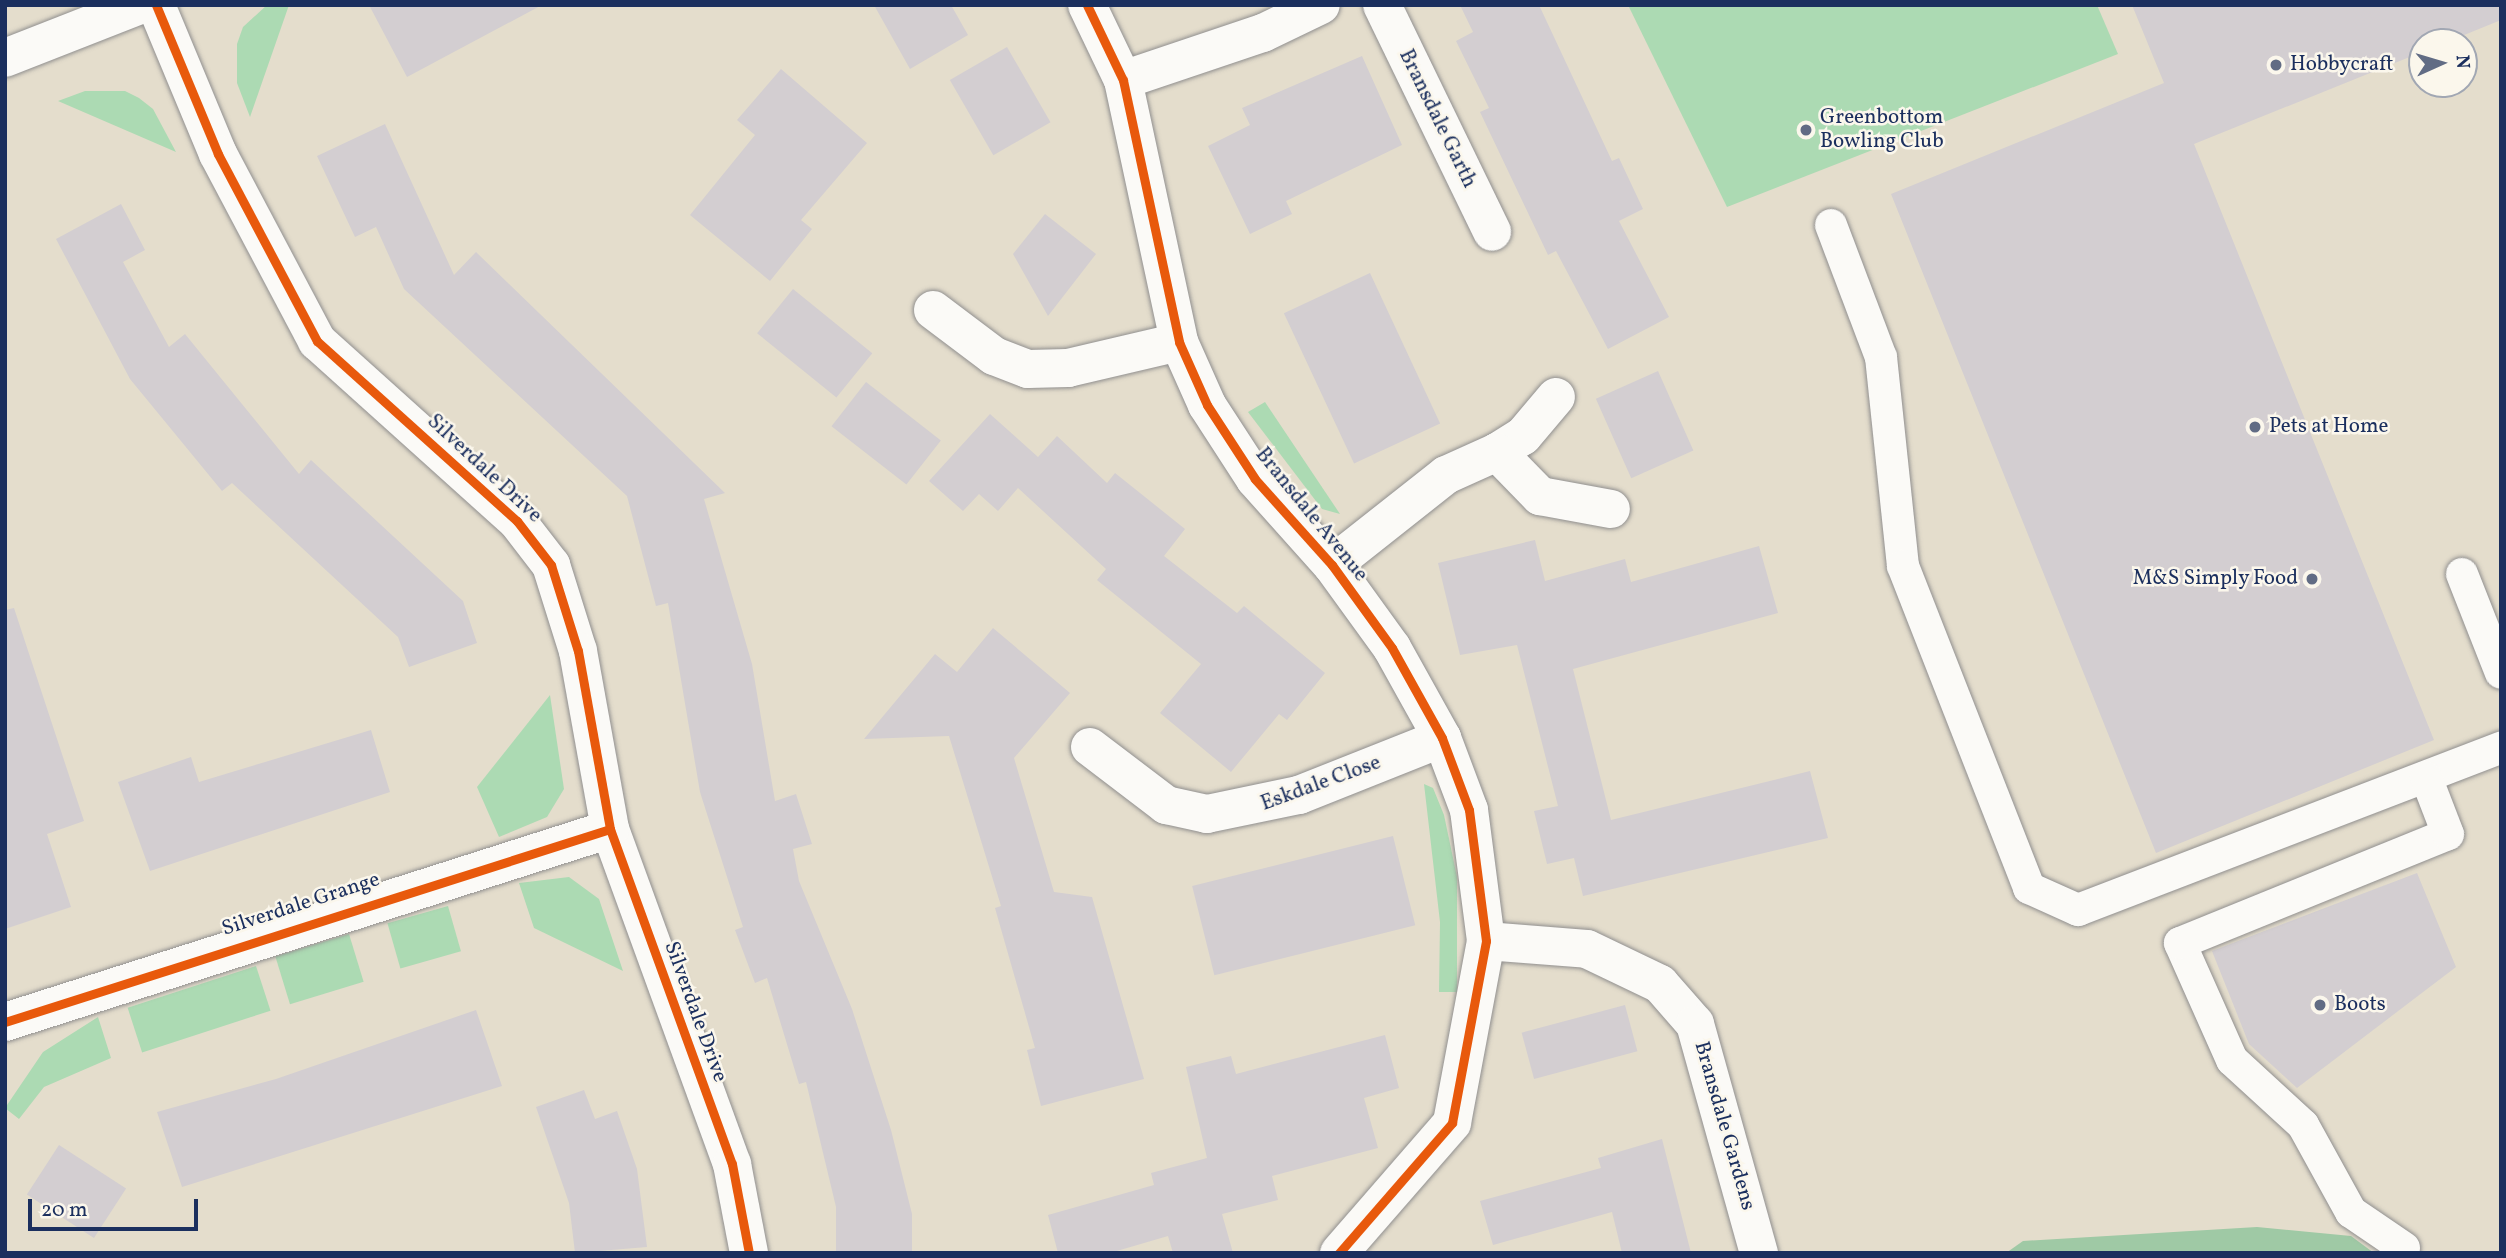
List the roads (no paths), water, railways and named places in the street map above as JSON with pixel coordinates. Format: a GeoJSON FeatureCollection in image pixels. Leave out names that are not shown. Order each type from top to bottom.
{"type":"FeatureCollection","features":[{"type":"Feature","properties":{"kind":"street"},"geometry":{"type":"LineString","coordinates":[[5,58],[140,5]]}},
{"type":"Feature","properties":{"kind":"street","name":"Silverdale Drive"},"geometry":{"type":"LineString","coordinates":[[156,5],[218,154],[317,341],[517,521],[551,565],[578,651],[610,829],[732,1164],[749,1253]]}},
{"type":"Feature","properties":{"kind":"street","name":"Bransdale Avenue"},"geometry":{"type":"LineString","coordinates":[[1087,5],[1123,80],[1179,342],[1207,405],[1255,479],[1332,565],[1392,648],[1442,738],[1469,810],[1486,941],[1452,1123],[1339,1253]]}},
{"type":"Feature","properties":{"kind":"street"},"geometry":{"type":"LineString","coordinates":[[1123,80],[1262,33],[1321,5]]}},
{"type":"Feature","properties":{"kind":"street","name":"Bransdale Garth"},"geometry":{"type":"LineString","coordinates":[[1382,5],[1492,232]]}},
{"type":"Feature","properties":{"kind":"street"},"geometry":{"type":"LineString","coordinates":[[933,310],[994,356],[1028,369],[1068,368],[1179,342]]}},
{"type":"Feature","properties":{"kind":"street"},"geometry":{"type":"LineString","coordinates":[[1332,565],[1446,475],[1497,452],[1522,436],[1556,397]]}},
{"type":"Feature","properties":{"kind":"street"},"geometry":{"type":"LineString","coordinates":[[1497,452],[1540,496],[1611,509]]}},
{"type":"Feature","properties":{"kind":"street","name":"Eskdale Close"},"geometry":{"type":"LineString","coordinates":[[1090,747],[1166,805],[1207,814],[1299,795],[1442,738]]}},
{"type":"Feature","properties":{"kind":"street","name":"Silverdale Grange"},"geometry":{"type":"LineString","coordinates":[[5,1022],[610,829]]}},
{"type":"Feature","properties":{"kind":"street","name":"Bransdale Gardens"},"geometry":{"type":"LineString","coordinates":[[1486,941],[1587,949],[1660,984],[1695,1024],[1759,1253]]}},
{"type":"Feature","properties":{"kind":"lane"},"geometry":{"type":"LineString","coordinates":[[1831,225],[1881,357],[1903,566],[2029,888],[2078,909],[2501,748]]}},
{"type":"Feature","properties":{"kind":"lane"},"geometry":{"type":"LineString","coordinates":[[2462,574],[2501,673]]}},
{"type":"Feature","properties":{"kind":"lane"},"geometry":{"type":"LineString","coordinates":[[2404,1248],[2351,1212],[2303,1125],[2232,1060],[2180,943],[2448,834],[2426,777]]}},
{"type":"Feature","properties":{"kind":"place","name":"Hobbycraft"},"geometry":{"type":"Point","coordinates":[2276,65]}},
{"type":"Feature","properties":{"kind":"place","name":"Greenbottom Bowling Club"},"geometry":{"type":"Point","coordinates":[1806,130]}},
{"type":"Feature","properties":{"kind":"place","name":"Pets at Home"},"geometry":{"type":"Point","coordinates":[2255,427]}},
{"type":"Feature","properties":{"kind":"place","name":"M&S Simply Food"},"geometry":{"type":"Point","coordinates":[2312,579]}},
{"type":"Feature","properties":{"kind":"place","name":"Boots"},"geometry":{"type":"Point","coordinates":[2320,1005]}}]}
